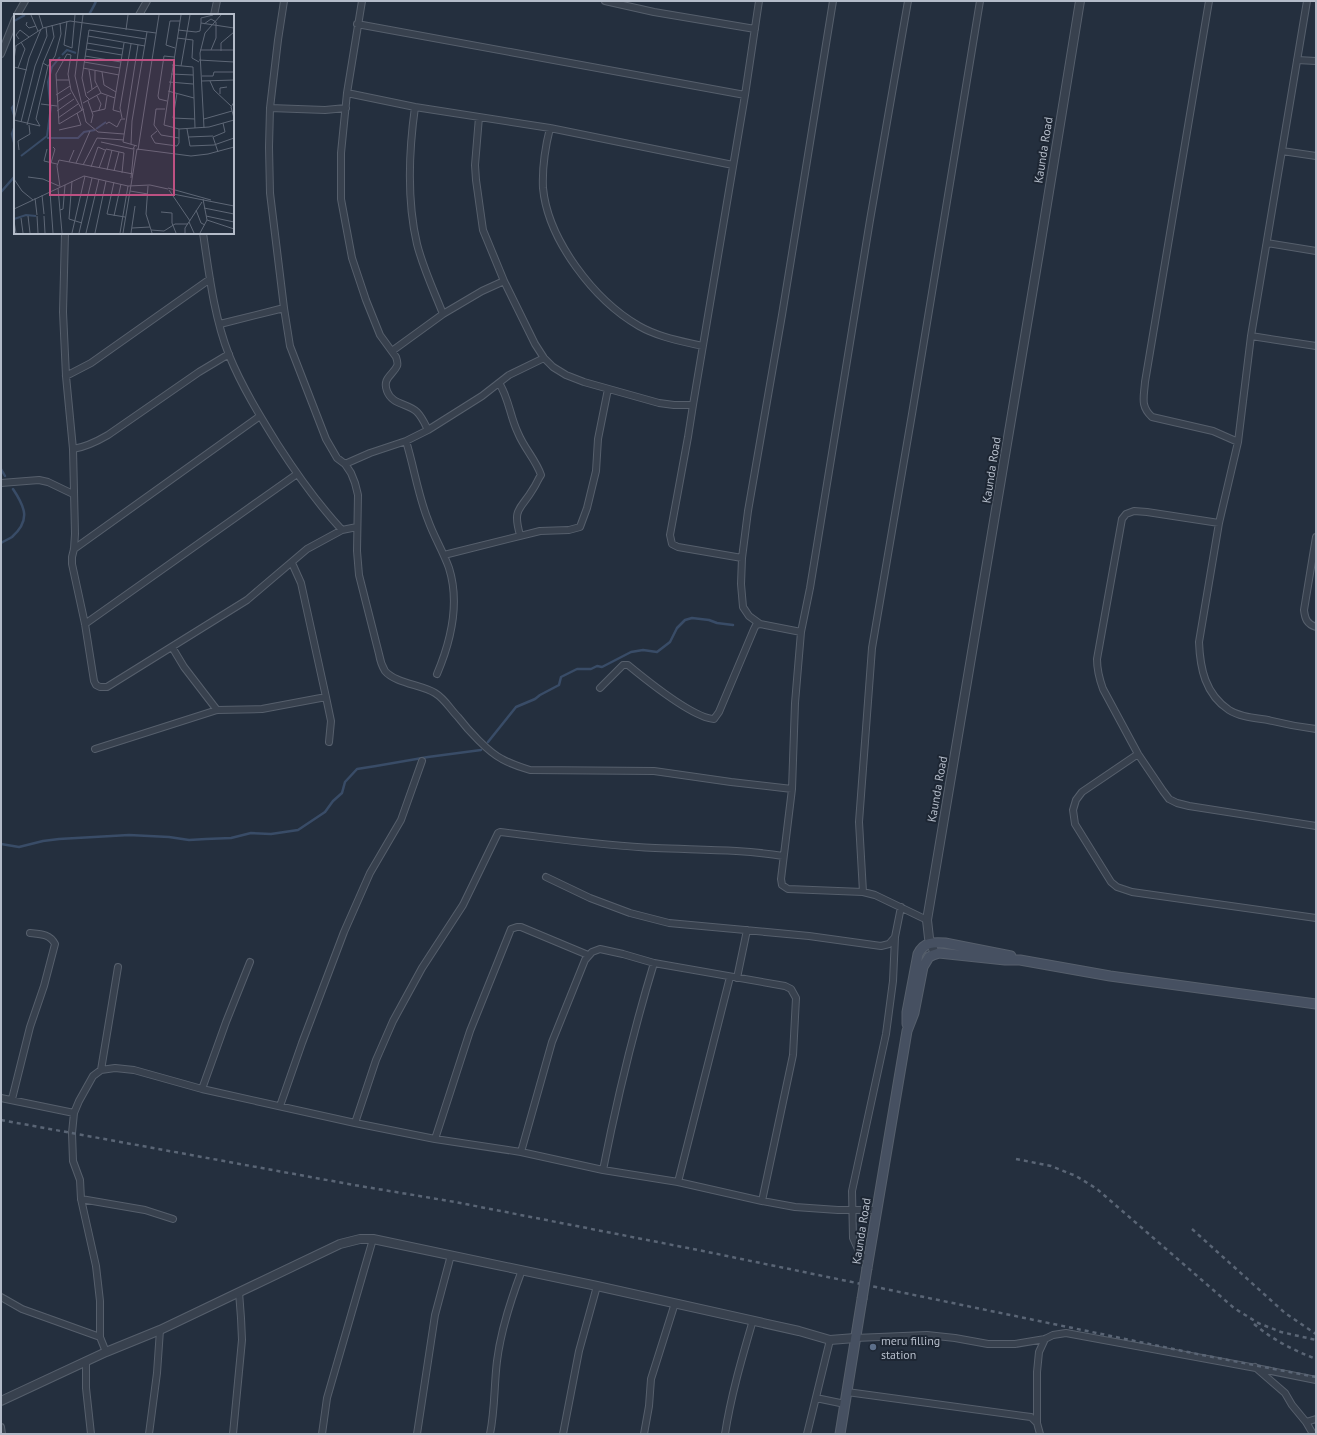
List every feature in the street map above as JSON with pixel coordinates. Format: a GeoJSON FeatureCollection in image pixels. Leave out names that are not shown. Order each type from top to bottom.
{"type":"FeatureCollection","features":[{"type":"Feature","properties":{"kind":"main road"},"geometry":{"type":"LineString","coordinates":[[931,942],[998,952],[1014,956],[1020,960]]}},
{"type":"Feature","properties":{"kind":"main road","name":"Kaunda Road"},"geometry":{"type":"LineString","coordinates":[[840,1434],[907,1031],[907,1012],[918,954],[923,947],[931,942]]}},
{"type":"Feature","properties":{"kind":"main road"},"geometry":{"type":"LineString","coordinates":[[935,954],[946,953],[1005,960],[1020,960],[1110,976],[1316,1004]]}},
{"type":"Feature","properties":{"kind":"main road","name":"Kaunda Road"},"geometry":{"type":"LineString","coordinates":[[907,1031],[914,1013],[923,967],[929,957],[935,954]]}},
{"type":"Feature","properties":{"kind":"street"},"geometry":{"type":"LineString","coordinates":[[18,14],[25,1]]}},
{"type":"Feature","properties":{"kind":"street"},"geometry":{"type":"LineString","coordinates":[[140,14],[147,1]]}},
{"type":"Feature","properties":{"kind":"street"},"geometry":{"type":"LineString","coordinates":[[214,14],[216,1]]}},
{"type":"Feature","properties":{"kind":"street"},"geometry":{"type":"LineString","coordinates":[[284,1],[270,108],[269,147],[270,193],[284,308],[290,346],[326,439],[337,458],[345,464],[351,473],[358,494],[357,551],[359,575],[382,665],[386,672],[434,692],[443,698],[467,728],[500,758],[513,765],[530,770],[654,771],[792,789]]}},
{"type":"Feature","properties":{"kind":"street"},"geometry":{"type":"LineString","coordinates":[[362,1],[357,24],[347,93],[341,153],[341,198],[352,258],[374,323],[380,335],[396,357],[397,366],[387,380],[386,389],[390,397],[416,411],[428,430]]}},
{"type":"Feature","properties":{"kind":"street"},"geometry":{"type":"LineString","coordinates":[[605,1],[654,12],[755,29]]}},
{"type":"Feature","properties":{"kind":"street"},"geometry":{"type":"LineString","coordinates":[[742,558],[678,547],[672,544],[670,535],[688,437],[760,1]]}},
{"type":"Feature","properties":{"kind":"street"},"geometry":{"type":"LineString","coordinates":[[801,632],[760,624],[749,616],[743,607],[741,590],[742,558],[748,511],[782,315],[832,1]]}},
{"type":"Feature","properties":{"kind":"street"},"geometry":{"type":"LineString","coordinates":[[908,1],[810,588],[801,632],[795,703],[792,789],[781,879],[782,885],[788,889],[862,892],[875,895],[927,920]]}},
{"type":"Feature","properties":{"kind":"street"},"geometry":{"type":"LineString","coordinates":[[862,892],[859,822],[872,648],[980,1]]}},
{"type":"Feature","properties":{"kind":"street","name":"Kaunda Road"},"geometry":{"type":"LineString","coordinates":[[935,954],[927,920],[1080,1]]}},
{"type":"Feature","properties":{"kind":"street"},"geometry":{"type":"LineString","coordinates":[[1209,1],[1163,272],[1143,405],[1146,411],[1152,416],[1213,431],[1238,442]]}},
{"type":"Feature","properties":{"kind":"street"},"geometry":{"type":"LineString","coordinates":[[1307,1],[1251,336],[1238,442],[1219,523],[1199,642],[1200,662],[1209,689],[1230,710],[1243,715],[1316,729]]}},
{"type":"Feature","properties":{"kind":"street"},"geometry":{"type":"LineString","coordinates":[[1,54],[14,22]]}},
{"type":"Feature","properties":{"kind":"street"},"geometry":{"type":"LineString","coordinates":[[357,24],[745,95]]}},
{"type":"Feature","properties":{"kind":"street"},"geometry":{"type":"LineString","coordinates":[[1297,60],[1316,61]]}},
{"type":"Feature","properties":{"kind":"street"},"geometry":{"type":"LineString","coordinates":[[347,93],[415,107],[550,128],[733,165]]}},
{"type":"Feature","properties":{"kind":"street"},"geometry":{"type":"LineString","coordinates":[[415,107],[411,132],[410,160],[413,216],[418,245],[443,314]]}},
{"type":"Feature","properties":{"kind":"street"},"geometry":{"type":"LineString","coordinates":[[270,108],[325,110],[346,108]]}},
{"type":"Feature","properties":{"kind":"street"},"geometry":{"type":"LineString","coordinates":[[478,117],[475,165],[480,211],[484,230],[504,281],[535,344],[544,358],[553,367],[566,375],[584,382],[659,403],[693,405]]}},
{"type":"Feature","properties":{"kind":"street"},"geometry":{"type":"LineString","coordinates":[[550,128],[543,162],[544,189],[548,209],[555,231],[579,272],[615,309],[640,327],[660,335],[702,346]]}},
{"type":"Feature","properties":{"kind":"street"},"geometry":{"type":"LineString","coordinates":[[1282,151],[1316,156]]}},
{"type":"Feature","properties":{"kind":"street"},"geometry":{"type":"LineString","coordinates":[[65,234],[63,300],[66,376],[73,448],[74,549],[72,564],[96,685],[100,687],[107,687],[247,600],[307,549],[342,530],[357,527]]}},
{"type":"Feature","properties":{"kind":"street"},"geometry":{"type":"LineString","coordinates":[[203,234],[210,279],[228,354],[260,416],[297,474],[321,508],[342,530]]}},
{"type":"Feature","properties":{"kind":"street"},"geometry":{"type":"LineString","coordinates":[[1267,243],[1316,251]]}},
{"type":"Feature","properties":{"kind":"street"},"geometry":{"type":"LineString","coordinates":[[66,376],[96,360],[210,279]]}},
{"type":"Feature","properties":{"kind":"street"},"geometry":{"type":"LineString","coordinates":[[392,351],[443,314],[482,291],[504,281]]}},
{"type":"Feature","properties":{"kind":"street"},"geometry":{"type":"LineString","coordinates":[[220,324],[284,308]]}},
{"type":"Feature","properties":{"kind":"street"},"geometry":{"type":"LineString","coordinates":[[1251,336],[1316,346]]}},
{"type":"Feature","properties":{"kind":"street"},"geometry":{"type":"LineString","coordinates":[[73,448],[81,448],[108,435],[199,372],[228,354]]}},
{"type":"Feature","properties":{"kind":"street"},"geometry":{"type":"LineString","coordinates":[[345,464],[370,453],[406,441],[428,430],[482,396],[509,375],[544,358]]}},
{"type":"Feature","properties":{"kind":"street"},"geometry":{"type":"LineString","coordinates":[[499,383],[506,394],[512,419],[522,442],[541,475],[533,490],[519,508],[517,522],[520,535]]}},
{"type":"Feature","properties":{"kind":"street"},"geometry":{"type":"LineString","coordinates":[[444,555],[520,535],[540,531],[569,530],[580,527],[587,508],[596,471],[598,439],[608,389]]}},
{"type":"Feature","properties":{"kind":"street"},"geometry":{"type":"LineString","coordinates":[[74,549],[260,416]]}},
{"type":"Feature","properties":{"kind":"street"},"geometry":{"type":"LineString","coordinates":[[406,441],[423,509],[444,555],[453,588],[454,617],[446,652],[437,674]]}},
{"type":"Feature","properties":{"kind":"street"},"geometry":{"type":"LineString","coordinates":[[85,624],[297,474]]}},
{"type":"Feature","properties":{"kind":"street"},"geometry":{"type":"LineString","coordinates":[[1,483],[39,480],[48,482],[73,494]]}},
{"type":"Feature","properties":{"kind":"street"},"geometry":{"type":"LineString","coordinates":[[1219,523],[1134,511],[1126,514],[1122,519],[1097,659],[1097,669],[1103,689],[1138,754],[1169,799],[1177,803],[1316,826]]}},
{"type":"Feature","properties":{"kind":"street"},"geometry":{"type":"LineString","coordinates":[[1316,537],[1304,610],[1304,617],[1308,623],[1316,627]]}},
{"type":"Feature","properties":{"kind":"street"},"geometry":{"type":"LineString","coordinates":[[292,563],[301,583],[331,721],[329,742]]}},
{"type":"Feature","properties":{"kind":"street"},"geometry":{"type":"LineString","coordinates":[[600,688],[624,665],[628,665],[659,690],[698,714],[714,719],[719,712],[754,629],[756,625],[760,624]]}},
{"type":"Feature","properties":{"kind":"street"},"geometry":{"type":"LineString","coordinates":[[172,647],[184,667],[217,710]]}},
{"type":"Feature","properties":{"kind":"street"},"geometry":{"type":"LineString","coordinates":[[95,749],[217,710],[262,709],[326,697]]}},
{"type":"Feature","properties":{"kind":"street"},"geometry":{"type":"LineString","coordinates":[[1138,754],[1082,792],[1076,800],[1073,810],[1075,824],[1111,882],[1117,887],[1132,892],[1316,918]]}},
{"type":"Feature","properties":{"kind":"street"},"geometry":{"type":"LineString","coordinates":[[280,1106],[344,932],[370,873],[401,820],[422,761]]}},
{"type":"Feature","properties":{"kind":"street"},"geometry":{"type":"LineString","coordinates":[[355,1123],[376,1060],[392,1021],[422,968],[463,905],[498,833],[500,832],[591,843],[654,848],[739,851],[783,856]]}},
{"type":"Feature","properties":{"kind":"street"},"geometry":{"type":"LineString","coordinates":[[546,877],[590,898],[630,913],[669,923],[809,936],[881,946],[889,944],[896,937]]}},
{"type":"Feature","properties":{"kind":"street"},"geometry":{"type":"LineString","coordinates":[[868,1264],[861,1256],[853,1238],[852,1191],[888,1020],[893,981],[896,937],[901,907]]}},
{"type":"Feature","properties":{"kind":"street"},"geometry":{"type":"LineString","coordinates":[[435,1139],[470,1031],[511,929],[521,927],[588,955]]}},
{"type":"Feature","properties":{"kind":"street"},"geometry":{"type":"LineString","coordinates":[[678,1182],[747,930]]}},
{"type":"Feature","properties":{"kind":"street"},"geometry":{"type":"LineString","coordinates":[[12,1100],[30,1027],[44,986],[55,944],[52,938],[48,935],[30,932]]}},
{"type":"Feature","properties":{"kind":"street"},"geometry":{"type":"LineString","coordinates":[[521,1152],[552,1042],[585,960],[592,952],[600,949],[654,963],[785,986],[791,989],[796,998],[793,1055],[762,1201]]}},
{"type":"Feature","properties":{"kind":"street"},"geometry":{"type":"LineString","coordinates":[[202,1088],[250,962]]}},
{"type":"Feature","properties":{"kind":"street"},"geometry":{"type":"LineString","coordinates":[[603,1170],[620,1086],[640,1009],[654,963]]}},
{"type":"Feature","properties":{"kind":"street"},"geometry":{"type":"LineString","coordinates":[[102,1070],[118,967]]}},
{"type":"Feature","properties":{"kind":"street"},"geometry":{"type":"LineString","coordinates":[[106,1352],[100,1337],[100,1301],[96,1266],[81,1199],[80,1180],[73,1161],[72,1133],[74,1113],[86,1086],[93,1076],[102,1070],[115,1068],[134,1070],[202,1088],[355,1123],[435,1139],[521,1152],[603,1170],[678,1182],[795,1207],[838,1210],[877,1210]]}},
{"type":"Feature","properties":{"kind":"street"},"geometry":{"type":"LineString","coordinates":[[1,1098],[74,1113]]}},
{"type":"Feature","properties":{"kind":"street"},"geometry":{"type":"LineString","coordinates":[[81,1199],[136,1208],[173,1219]]}},
{"type":"Feature","properties":{"kind":"street"},"geometry":{"type":"LineString","coordinates":[[1,1401],[106,1352],[160,1330],[340,1244],[360,1239],[373,1239],[597,1286],[753,1320],[830,1340],[927,1335],[988,1344],[1015,1344],[1045,1339],[1053,1335],[1066,1333],[1256,1368],[1255,1367],[1316,1380]]}},
{"type":"Feature","properties":{"kind":"street"},"geometry":{"type":"LineString","coordinates":[[322,1434],[327,1398],[373,1239]]}},
{"type":"Feature","properties":{"kind":"street"},"geometry":{"type":"LineString","coordinates":[[417,1434],[435,1315],[451,1256]]}},
{"type":"Feature","properties":{"kind":"street"},"geometry":{"type":"LineString","coordinates":[[490,1434],[494,1405],[497,1361],[508,1310],[522,1270]]}},
{"type":"Feature","properties":{"kind":"street"},"geometry":{"type":"LineString","coordinates":[[563,1434],[579,1351],[597,1286]]}},
{"type":"Feature","properties":{"kind":"street"},"geometry":{"type":"LineString","coordinates":[[233,1434],[242,1340],[239,1292]]}},
{"type":"Feature","properties":{"kind":"street"},"geometry":{"type":"LineString","coordinates":[[1,1297],[22,1309],[100,1337]]}},
{"type":"Feature","properties":{"kind":"street"},"geometry":{"type":"LineString","coordinates":[[644,1434],[649,1406],[651,1378],[676,1303]]}},
{"type":"Feature","properties":{"kind":"street"},"geometry":{"type":"LineString","coordinates":[[725,1434],[733,1394],[753,1320]]}},
{"type":"Feature","properties":{"kind":"street"},"geometry":{"type":"LineString","coordinates":[[149,1434],[158,1365],[160,1330]]}},
{"type":"Feature","properties":{"kind":"street"},"geometry":{"type":"LineString","coordinates":[[1040,1434],[1037,1423],[1037,1372],[1039,1352],[1045,1339]]}},
{"type":"Feature","properties":{"kind":"street"},"geometry":{"type":"LineString","coordinates":[[808,1434],[830,1340]]}},
{"type":"Feature","properties":{"kind":"street"},"geometry":{"type":"LineString","coordinates":[[86,1361],[86,1388],[91,1434]]}},
{"type":"Feature","properties":{"kind":"street"},"geometry":{"type":"LineString","coordinates":[[1256,1368],[1285,1393],[1313,1434]]}},
{"type":"Feature","properties":{"kind":"street"},"geometry":{"type":"LineString","coordinates":[[847,1392],[1031,1417],[1037,1423]]}},
{"type":"Feature","properties":{"kind":"street"},"geometry":{"type":"LineString","coordinates":[[816,1398],[845,1404]]}},
{"type":"Feature","properties":{"kind":"street"},"geometry":{"type":"LineString","coordinates":[[1306,1422],[1316,1419]]}},
{"type":"Feature","properties":{"kind":"street"},"geometry":{"type":"LineString","coordinates":[[1,1427],[2,1434]]}},
{"type":"Feature","properties":{"kind":"waterway"},"geometry":{"type":"LineString","coordinates":[[90,14],[96,1]]}},
{"type":"Feature","properties":{"kind":"waterway"},"geometry":{"type":"LineString","coordinates":[[14,105],[12,108],[14,115]]}},
{"type":"Feature","properties":{"kind":"waterway"},"geometry":{"type":"LineString","coordinates":[[14,129],[12,134],[14,142]]}},
{"type":"Feature","properties":{"kind":"waterway"},"geometry":{"type":"LineString","coordinates":[[1,192],[14,177]]}},
{"type":"Feature","properties":{"kind":"waterway"},"geometry":{"type":"LineString","coordinates":[[1,469],[5,476]]}},
{"type":"Feature","properties":{"kind":"waterway"},"geometry":{"type":"LineString","coordinates":[[1,543],[12,537],[18,531],[24,519],[21,502],[13,489]]}},
{"type":"Feature","properties":{"kind":"waterway"},"geometry":{"type":"LineString","coordinates":[[488,742],[516,707],[535,699],[559,685],[561,677],[577,669],[591,669],[597,666],[602,667],[631,652],[643,650],[657,652],[670,642],[677,628],[685,620],[692,618],[733,625]]}},
{"type":"Feature","properties":{"kind":"waterway"},"geometry":{"type":"LineString","coordinates":[[1,844],[19,847],[59,839],[129,835],[169,837],[189,840],[231,838],[251,833],[271,834],[298,830],[325,812],[333,801],[342,793],[345,782],[357,769],[481,750]]}},
{"type":"Feature","properties":{"kind":"railway"},"geometry":{"type":"LineString","coordinates":[[1,1120],[354,1185],[455,1202],[703,1251],[1207,1356],[1316,1377]]}},
{"type":"Feature","properties":{"kind":"railway"},"geometry":{"type":"LineString","coordinates":[[1016,1159],[1051,1166],[1076,1176],[1097,1189],[1234,1308],[1258,1323],[1281,1332],[1316,1340]]}},
{"type":"Feature","properties":{"kind":"railway"},"geometry":{"type":"LineString","coordinates":[[1192,1229],[1285,1313],[1316,1334]]}},
{"type":"Feature","properties":{"kind":"railway"},"geometry":{"type":"LineString","coordinates":[[1254,1324],[1268,1335],[1299,1352],[1316,1359]]}},
{"type":"Feature","properties":{"kind":"place","name":"meru filling station"},"geometry":{"type":"Point","coordinates":[873,1347]}}]}
